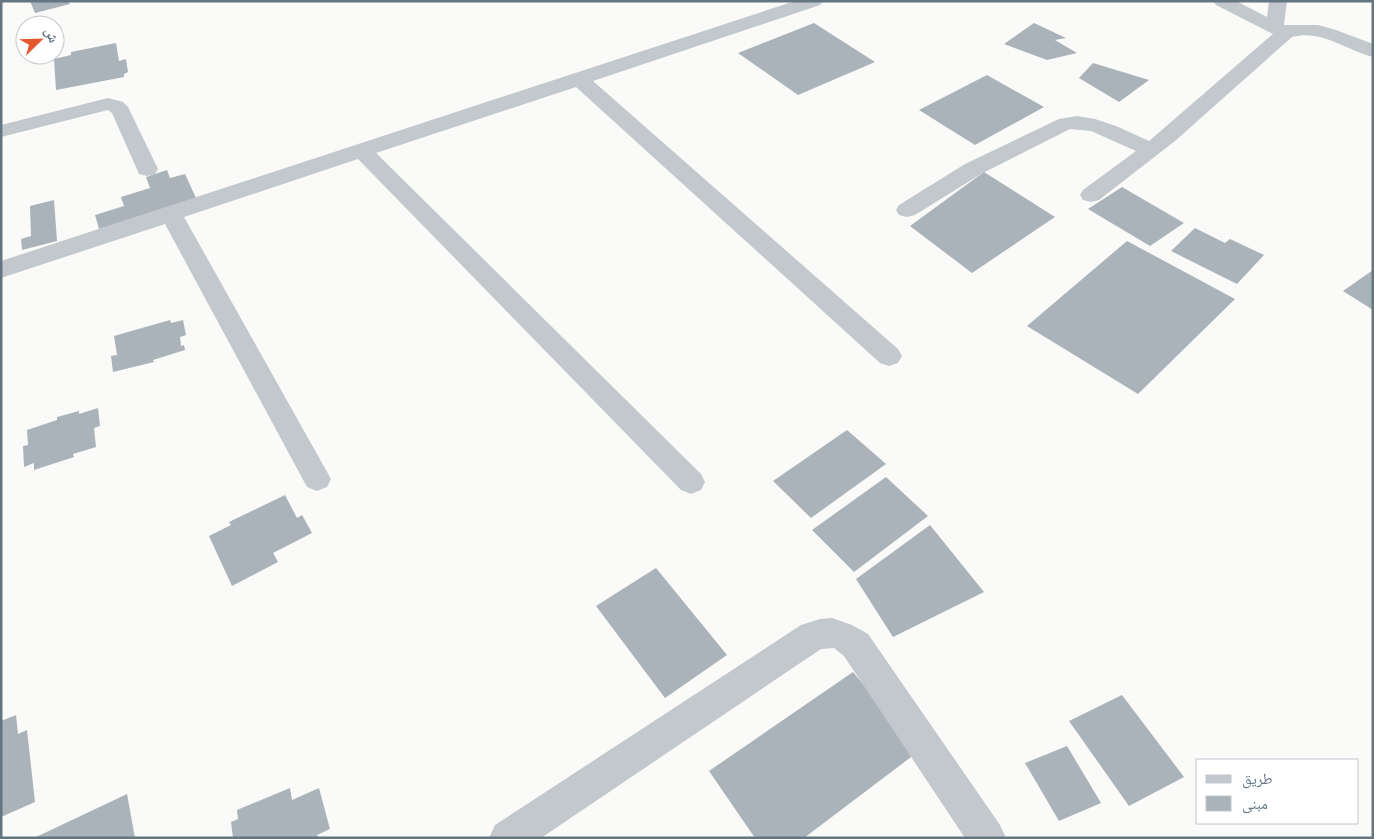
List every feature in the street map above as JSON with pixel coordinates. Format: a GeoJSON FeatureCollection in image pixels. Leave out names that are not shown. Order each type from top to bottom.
{"type":"FeatureCollection","features":[{"type":"Feature","properties":{"kind":"street"},"geometry":{"type":"LineString","coordinates":[[1,270],[363,152],[814,1]]}},
{"type":"Feature","properties":{"kind":"street"},"geometry":{"type":"LineString","coordinates":[[1222,1],[1280,30],[1311,29],[1373,50]]}},
{"type":"Feature","properties":{"kind":"street"},"geometry":{"type":"LineString","coordinates":[[1091,195],[1196,113],[1280,30],[1278,1]]}},
{"type":"Feature","properties":{"kind":"street"},"geometry":{"type":"LineString","coordinates":[[580,80],[889,356]]}},
{"type":"Feature","properties":{"kind":"street"},"geometry":{"type":"LineString","coordinates":[[1,131],[108,104],[116,106],[121,111],[147,169]]}},
{"type":"Feature","properties":{"kind":"street"},"geometry":{"type":"LineString","coordinates":[[906,210],[973,169],[1066,123],[1074,122],[1100,128],[1150,150]]}},
{"type":"Feature","properties":{"kind":"street"},"geometry":{"type":"LineString","coordinates":[[363,152],[692,482]]}},
{"type":"Feature","properties":{"kind":"street"},"geometry":{"type":"LineString","coordinates":[[171,214],[317,479]]}},
{"type":"Feature","properties":{"kind":"street"},"geometry":{"type":"LineString","coordinates":[[508,838],[813,636],[829,632],[843,635],[856,645],[987,838]]}},
{"type":"Feature","properties":{"kind":"building"},"geometry":{"type":"Polygon","coordinates":[[[30,1],[68,1],[70,4],[35,13],[30,1]]]}},
{"type":"Feature","properties":{"kind":"building"},"geometry":{"type":"Polygon","coordinates":[[[814,23],[875,62],[798,95],[738,53],[814,23]]]}},
{"type":"Feature","properties":{"kind":"building"},"geometry":{"type":"Polygon","coordinates":[[[1034,23],[1066,38],[1055,40],[1077,53],[1047,60],[1004,44],[1034,23]]]}},
{"type":"Feature","properties":{"kind":"building"},"geometry":{"type":"Polygon","coordinates":[[[116,43],[119,61],[126,59],[128,72],[124,74],[124,77],[56,90],[54,65],[65,65],[65,56],[71,55],[71,52],[116,43]]]}},
{"type":"Feature","properties":{"kind":"building"},"geometry":{"type":"Polygon","coordinates":[[[1093,63],[1149,80],[1119,102],[1079,78],[1093,63]]]}},
{"type":"Feature","properties":{"kind":"building"},"geometry":{"type":"Polygon","coordinates":[[[987,75],[1044,107],[975,145],[919,110],[987,75]]]}},
{"type":"Feature","properties":{"kind":"building"},"geometry":{"type":"Polygon","coordinates":[[[167,170],[170,178],[185,174],[196,198],[99,229],[95,215],[124,206],[121,197],[150,188],[146,177],[167,170]]]}},
{"type":"Feature","properties":{"kind":"building"},"geometry":{"type":"Polygon","coordinates":[[[984,172],[1055,217],[972,273],[910,226],[984,172]]]}},
{"type":"Feature","properties":{"kind":"building"},"geometry":{"type":"Polygon","coordinates":[[[1122,187],[1184,223],[1150,246],[1088,209],[1122,187]]]}},
{"type":"Feature","properties":{"kind":"building"},"geometry":{"type":"Polygon","coordinates":[[[54,200],[57,241],[22,250],[21,239],[31,236],[30,206],[54,200]]]}},
{"type":"Feature","properties":{"kind":"building"},"geometry":{"type":"Polygon","coordinates":[[[1195,228],[1225,243],[1230,239],[1264,255],[1237,284],[1171,251],[1195,228]]]}},
{"type":"Feature","properties":{"kind":"building"},"geometry":{"type":"Polygon","coordinates":[[[1127,241],[1235,299],[1138,394],[1027,326],[1127,241]]]}},
{"type":"Feature","properties":{"kind":"building"},"geometry":{"type":"Polygon","coordinates":[[[1373,270],[1373,310],[1343,291],[1373,270]]]}},
{"type":"Feature","properties":{"kind":"building"},"geometry":{"type":"Polygon","coordinates":[[[170,320],[171,323],[183,320],[186,335],[180,337],[181,346],[184,345],[185,350],[153,360],[154,362],[113,372],[111,356],[117,355],[114,336],[170,320]]]}},
{"type":"Feature","properties":{"kind":"building"},"geometry":{"type":"Polygon","coordinates":[[[98,408],[100,426],[94,428],[96,447],[73,454],[74,457],[34,470],[34,463],[24,467],[23,446],[28,445],[27,430],[57,420],[57,417],[79,411],[79,414],[98,408]]]}},
{"type":"Feature","properties":{"kind":"building"},"geometry":{"type":"Polygon","coordinates":[[[847,430],[886,464],[811,518],[773,481],[847,430]]]}},
{"type":"Feature","properties":{"kind":"building"},"geometry":{"type":"Polygon","coordinates":[[[886,477],[928,516],[854,572],[812,530],[886,477]]]}},
{"type":"Feature","properties":{"kind":"building"},"geometry":{"type":"Polygon","coordinates":[[[285,495],[297,518],[302,515],[312,533],[273,553],[278,562],[232,586],[209,536],[231,525],[229,522],[285,495]]]}},
{"type":"Feature","properties":{"kind":"building"},"geometry":{"type":"Polygon","coordinates":[[[930,525],[984,592],[893,637],[856,579],[930,525]]]}},
{"type":"Feature","properties":{"kind":"building"},"geometry":{"type":"Polygon","coordinates":[[[656,568],[727,655],[665,698],[596,606],[656,568]]]}},
{"type":"Feature","properties":{"kind":"building"},"geometry":{"type":"Polygon","coordinates":[[[853,672],[919,751],[804,838],[755,838],[709,771],[853,672]]]}},
{"type":"Feature","properties":{"kind":"building"},"geometry":{"type":"Polygon","coordinates":[[[1122,695],[1184,777],[1129,806],[1069,721],[1122,695]]]}},
{"type":"Feature","properties":{"kind":"building"},"geometry":{"type":"Polygon","coordinates":[[[16,715],[18,734],[27,730],[35,802],[1,817],[1,721],[16,715]]]}},
{"type":"Feature","properties":{"kind":"building"},"geometry":{"type":"Polygon","coordinates":[[[1067,746],[1101,803],[1059,821],[1025,763],[1067,746]]]}},
{"type":"Feature","properties":{"kind":"building"},"geometry":{"type":"Polygon","coordinates":[[[290,788],[292,800],[319,788],[330,829],[317,835],[318,838],[233,838],[231,822],[238,819],[237,810],[290,788]]]}},
{"type":"Feature","properties":{"kind":"building"},"geometry":{"type":"Polygon","coordinates":[[[127,794],[135,838],[34,838],[127,794]]]}}]}
